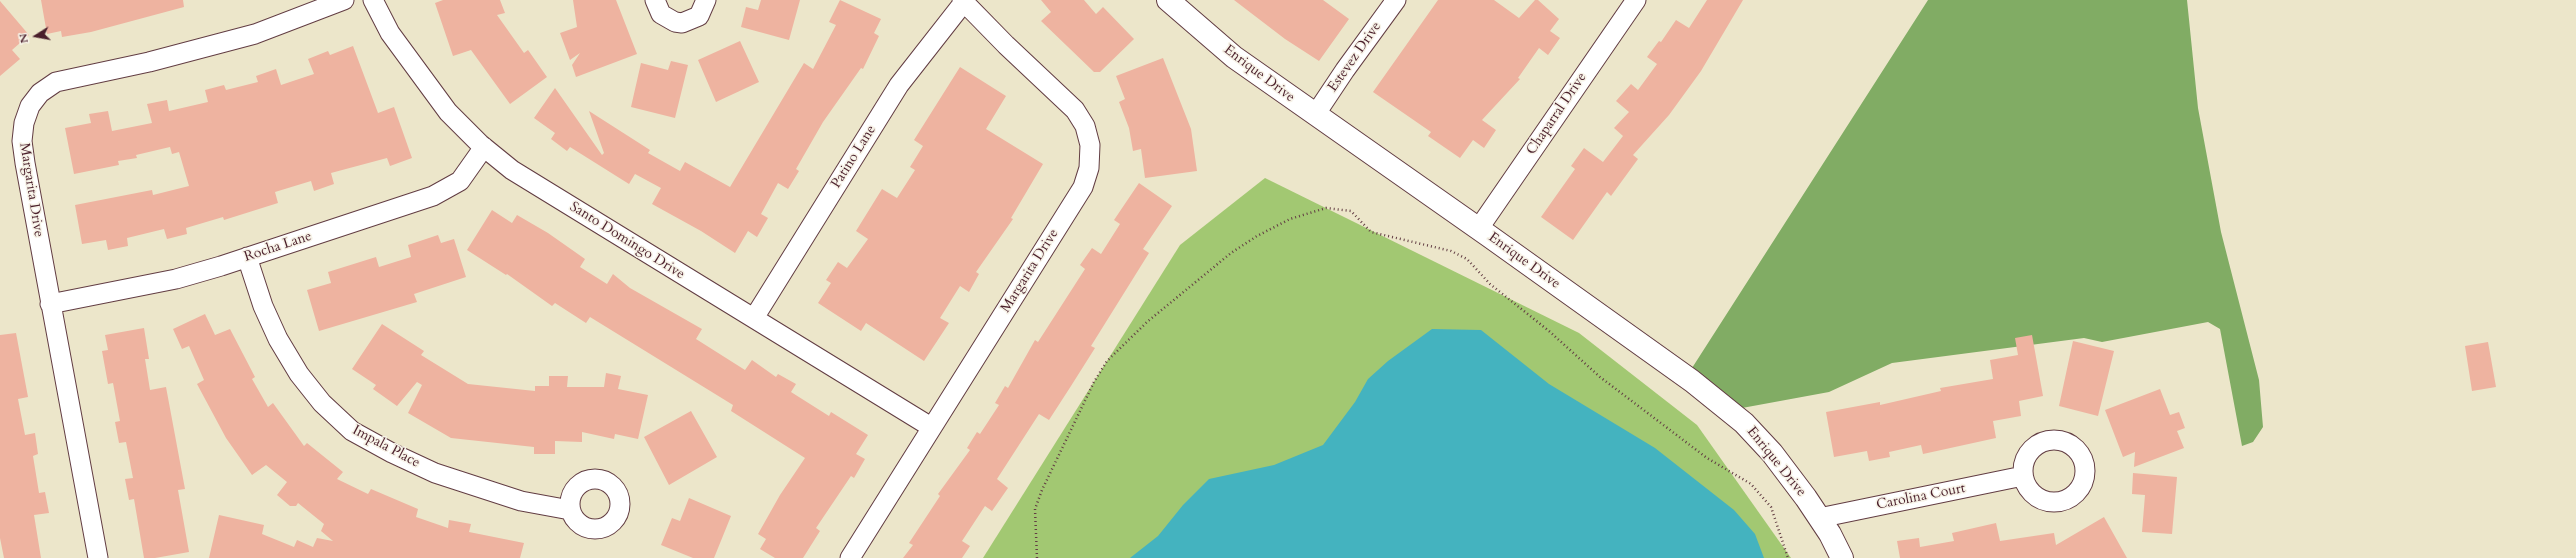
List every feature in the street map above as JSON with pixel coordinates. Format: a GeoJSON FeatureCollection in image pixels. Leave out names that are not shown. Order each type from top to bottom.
{"type":"FeatureCollection","features":[{"type":"Feature","properties":{"kind":"street","name":"Margarita Drive"},"geometry":{"type":"LineString","coordinates":[[98,558],[50,304],[22,141],[24,123],[30,106],[40,93],[56,82],[149,62],[255,34],[344,0]]}},
{"type":"Feature","properties":{"kind":"street","name":"Santo Domingo Drive"},"geometry":{"type":"LineString","coordinates":[[374,0],[390,33],[415,70],[448,112],[484,147],[512,170],[931,427]]}},
{"type":"Feature","properties":{"kind":"street"},"geometry":{"type":"LineString","coordinates":[[655,0],[661,14],[675,22],[682,23],[698,16],[706,0]]}},
{"type":"Feature","properties":{"kind":"street","name":"Enrique Drive"},"geometry":{"type":"LineString","coordinates":[[1168,0],[1234,58],[1479,228],[1692,381],[1744,423],[1772,453],[1819,518],[1842,558]]}},
{"type":"Feature","properties":{"kind":"street","name":"Chaparral Drive"},"geometry":{"type":"LineString","coordinates":[[1479,228],[1636,0]]}},
{"type":"Feature","properties":{"kind":"street","name":"Margarita Drive"},"geometry":{"type":"LineString","coordinates":[[850,558],[1083,186],[1089,168],[1090,144],[1085,126],[1075,110],[963,1]]}},
{"type":"Feature","properties":{"kind":"street","name":"Patino Lane"},"geometry":{"type":"LineString","coordinates":[[754,318],[899,86],[963,1]]}},
{"type":"Feature","properties":{"kind":"street","name":"Estevez Drive"},"geometry":{"type":"LineString","coordinates":[[1315,115],[1390,2]]}},
{"type":"Feature","properties":{"kind":"street","name":"Rocha Lane"},"geometry":{"type":"LineString","coordinates":[[50,304],[176,278],[247,257],[449,189],[460,181],[484,147]]}},
{"type":"Feature","properties":{"kind":"street","name":"Impala Place"},"geometry":{"type":"LineString","coordinates":[[247,257],[263,306],[278,339],[299,374],[322,403],[352,431],[392,453],[436,473],[521,501],[570,510]]}},
{"type":"Feature","properties":{"kind":"street","name":"Carolina Court"},"geometry":{"type":"LineString","coordinates":[[1819,518],[2023,476]]}},
{"type":"Feature","properties":{"kind":"path"},"geometry":{"type":"LineString","coordinates":[[1037,558],[1036,509],[1042,490],[1094,382],[1107,361],[1147,322],[1231,253],[1257,236],[1290,219],[1326,208],[1351,211],[1371,232],[1451,252],[1467,259],[1490,284],[1549,331],[1600,378],[1707,458],[1751,484],[1771,507],[1788,558]]}},
{"type":"Feature","properties":{"kind":"green space"},"geometry":{"type":"Polygon","coordinates":[[[1928,0],[2187,0],[2198,108],[2221,232],[2259,380],[2263,427],[2253,442],[2242,446],[2220,329],[2208,322],[2102,342],[2084,338],[1892,363],[1829,392],[1742,408],[1692,368],[1928,0]]]}},
{"type":"Feature","properties":{"kind":"green space"},"geometry":{"type":"Polygon","coordinates":[[[1265,178],[1579,333],[1697,425],[1791,558],[983,558],[1180,245],[1265,178]]]}},
{"type":"Feature","properties":{"kind":"water"},"geometry":{"type":"Polygon","coordinates":[[[1432,329],[1481,330],[1549,384],[1655,448],[1734,510],[1755,534],[1764,558],[1130,558],[1158,536],[1183,505],[1209,479],[1274,465],[1323,445],[1355,402],[1368,379],[1388,361],[1432,329]]]}},
{"type":"Feature","properties":{"kind":"building"},"geometry":{"type":"Polygon","coordinates":[[[41,0],[183,0],[184,7],[91,32],[62,37],[61,31],[47,34],[41,0]]]}},
{"type":"Feature","properties":{"kind":"building"},"geometry":{"type":"Polygon","coordinates":[[[443,0],[500,0],[505,13],[497,15],[524,53],[528,50],[547,77],[510,104],[471,50],[453,56],[435,3],[443,0]]]}},
{"type":"Feature","properties":{"kind":"building"},"geometry":{"type":"Polygon","coordinates":[[[573,0],[616,0],[637,54],[576,77],[572,65],[580,53],[570,60],[560,33],[577,27],[573,0]]]}},
{"type":"Feature","properties":{"kind":"building"},"geometry":{"type":"Polygon","coordinates":[[[761,0],[800,0],[789,40],[741,27],[746,7],[758,10],[761,0]]]}},
{"type":"Feature","properties":{"kind":"building"},"geometry":{"type":"Polygon","coordinates":[[[840,0],[881,19],[874,33],[879,36],[863,69],[861,68],[823,122],[796,169],[799,171],[788,189],[778,183],[761,214],[768,218],[757,237],[748,231],[735,253],[701,231],[652,204],[661,188],[635,174],[629,184],[570,147],[567,151],[551,139],[555,133],[534,118],[555,88],[602,155],[604,153],[589,111],[650,150],[648,153],[680,171],[685,162],[730,187],[804,63],[813,69],[836,25],[829,22],[840,0]]]}},
{"type":"Feature","properties":{"kind":"building"},"geometry":{"type":"Polygon","coordinates":[[[1041,0],[1084,0],[1096,14],[1103,7],[1134,39],[1100,72],[1094,72],[1041,21],[1051,12],[1041,0]]]}},
{"type":"Feature","properties":{"kind":"building"},"geometry":{"type":"Polygon","coordinates":[[[1234,0],[1323,0],[1349,19],[1319,61],[1285,39],[1234,0]]]}},
{"type":"Feature","properties":{"kind":"building"},"geometry":{"type":"Polygon","coordinates":[[[1438,0],[1494,0],[1519,18],[1535,0],[1538,0],[1559,19],[1550,31],[1560,38],[1548,55],[1539,48],[1518,78],[1520,79],[1482,120],[1496,130],[1484,148],[1473,140],[1460,158],[1428,136],[1431,132],[1373,92],[1438,0]]]}},
{"type":"Feature","properties":{"kind":"building"},"geometry":{"type":"Polygon","coordinates":[[[1707,0],[1743,0],[1701,71],[1669,115],[1633,155],[1638,159],[1611,196],[1607,192],[1573,240],[1541,217],[1575,169],[1571,166],[1584,148],[1603,162],[1623,136],[1614,128],[1629,112],[1616,101],[1631,84],[1638,90],[1657,64],[1647,57],[1659,41],[1661,42],[1676,20],[1689,28],[1707,0]]]}},
{"type":"Feature","properties":{"kind":"building"},"geometry":{"type":"Polygon","coordinates":[[[0,1],[29,35],[12,50],[20,59],[0,76],[0,1]]]}},
{"type":"Feature","properties":{"kind":"building"},"geometry":{"type":"Polygon","coordinates":[[[740,41],[759,82],[716,102],[698,60],[740,41]]]}},
{"type":"Feature","properties":{"kind":"building"},"geometry":{"type":"Polygon","coordinates":[[[353,46],[378,113],[394,107],[412,158],[390,166],[387,158],[331,173],[334,184],[314,191],[311,181],[275,192],[278,203],[224,220],[223,217],[186,228],[187,234],[167,239],[164,229],[127,238],[128,246],[108,250],[106,240],[82,244],[75,205],[152,190],[153,195],[189,186],[179,152],[172,154],[170,147],[136,155],[137,158],[118,161],[119,165],[74,174],[65,128],[91,123],[89,114],[108,111],[112,131],[152,123],[147,104],[167,100],[169,111],[208,102],[205,90],[224,85],[226,90],[258,82],[256,76],[276,69],[281,85],[314,74],[308,59],[328,51],[330,55],[353,46]]]}},
{"type":"Feature","properties":{"kind":"building"},"geometry":{"type":"Polygon","coordinates":[[[1163,58],[1191,129],[1197,171],[1145,178],[1141,149],[1133,151],[1129,128],[1119,102],[1125,99],[1116,76],[1163,58]]]}},
{"type":"Feature","properties":{"kind":"building"},"geometry":{"type":"Polygon","coordinates":[[[671,61],[688,65],[675,118],[631,107],[641,63],[668,70],[671,61]]]}},
{"type":"Feature","properties":{"kind":"building"},"geometry":{"type":"Polygon","coordinates":[[[960,67],[1006,96],[986,129],[1043,164],[1011,218],[1013,219],[976,272],[979,274],[969,292],[960,286],[940,318],[949,323],[924,361],[866,323],[861,331],[818,303],[831,283],[826,280],[838,262],[847,268],[868,239],[856,231],[882,189],[897,198],[915,170],[910,167],[923,146],[914,140],[960,67]]]}},
{"type":"Feature","properties":{"kind":"building"},"geometry":{"type":"Polygon","coordinates":[[[1139,183],[1172,206],[1143,249],[1149,253],[1091,346],[1095,348],[1071,386],[1049,420],[1039,414],[997,479],[1008,488],[992,511],[985,506],[962,541],[970,546],[962,558],[903,558],[913,545],[909,543],[940,496],[938,494],[970,450],[967,448],[977,432],[980,434],[999,405],[995,403],[1005,386],[1008,388],[1035,340],[1038,342],[1085,269],[1080,265],[1092,248],[1101,254],[1120,224],[1114,220],[1139,183]]]}},
{"type":"Feature","properties":{"kind":"building"},"geometry":{"type":"Polygon","coordinates":[[[492,210],[512,223],[517,215],[548,233],[585,259],[580,267],[607,284],[613,274],[630,288],[702,329],[696,339],[745,370],[752,360],[776,377],[778,374],[796,384],[791,392],[829,416],[831,412],[868,435],[856,454],[865,459],[854,478],[851,476],[816,528],[820,531],[803,558],[775,558],[760,549],[766,539],[758,534],[780,495],[805,458],[731,411],[733,405],[590,317],[586,323],[555,303],[552,306],[507,274],[506,275],[467,250],[492,210]]]}},
{"type":"Feature","properties":{"kind":"building"},"geometry":{"type":"Polygon","coordinates":[[[438,235],[441,243],[454,239],[466,277],[414,294],[417,302],[319,331],[307,290],[331,283],[328,272],[376,257],[379,267],[411,257],[408,245],[438,235]]]}},
{"type":"Feature","properties":{"kind":"building"},"geometry":{"type":"Polygon","coordinates":[[[205,314],[215,335],[230,329],[255,377],[252,379],[268,407],[273,403],[304,446],[307,443],[343,472],[337,479],[368,494],[371,489],[418,509],[416,517],[448,528],[449,520],[471,524],[469,532],[524,543],[520,558],[209,558],[219,515],[264,525],[262,534],[294,547],[297,540],[313,547],[317,538],[333,541],[321,531],[324,524],[298,503],[296,506],[290,506],[277,495],[287,482],[266,465],[252,475],[226,438],[197,384],[204,380],[189,346],[182,349],[173,329],[205,314]]]}},
{"type":"Feature","properties":{"kind":"building"},"geometry":{"type":"Polygon","coordinates":[[[382,324],[424,351],[421,355],[468,384],[535,391],[535,386],[549,386],[549,376],[568,376],[567,387],[604,387],[606,373],[621,376],[618,389],[648,395],[638,439],[615,434],[614,439],[582,432],[582,442],[555,441],[555,454],[534,454],[534,447],[451,438],[408,413],[422,385],[417,382],[397,406],[373,389],[376,385],[352,369],[382,324]]]}},
{"type":"Feature","properties":{"kind":"building"},"geometry":{"type":"Polygon","coordinates":[[[144,328],[149,359],[145,359],[150,390],[166,387],[185,489],[178,490],[189,552],[155,558],[144,558],[134,499],[129,500],[125,479],[133,478],[126,442],[119,443],[115,422],[120,421],[113,383],[108,384],[102,351],[108,350],[105,335],[144,328]]]}},
{"type":"Feature","properties":{"kind":"building"},"geometry":{"type":"Polygon","coordinates":[[[16,333],[28,397],[18,399],[25,435],[35,433],[38,454],[33,456],[39,493],[45,492],[49,513],[34,515],[41,558],[4,558],[0,538],[0,335],[16,333]]]}},
{"type":"Feature","properties":{"kind":"building"},"geometry":{"type":"Polygon","coordinates":[[[2032,335],[2043,396],[2019,401],[2021,416],[1993,421],[1996,438],[1923,454],[1921,445],[1889,452],[1890,457],[1869,461],[1867,451],[1834,457],[1826,412],[1880,402],[1880,405],[1941,391],[1940,388],[1993,379],[1990,360],[2018,355],[2015,338],[2032,335]]]}},
{"type":"Feature","properties":{"kind":"building"},"geometry":{"type":"Polygon","coordinates":[[[2073,341],[2114,351],[2098,416],[2059,406],[2073,341]]]}},
{"type":"Feature","properties":{"kind":"building"},"geometry":{"type":"Polygon","coordinates":[[[2488,342],[2496,387],[2472,391],[2465,346],[2488,342]]]}},
{"type":"Feature","properties":{"kind":"building"},"geometry":{"type":"Polygon","coordinates":[[[2160,389],[2170,415],[2179,412],[2185,428],[2177,431],[2184,448],[2134,467],[2135,452],[2123,457],[2105,410],[2160,389]]]}},
{"type":"Feature","properties":{"kind":"building"},"geometry":{"type":"Polygon","coordinates":[[[691,411],[717,457],[669,485],[644,437],[691,411]]]}},
{"type":"Feature","properties":{"kind":"building"},"geometry":{"type":"Polygon","coordinates":[[[2133,473],[2177,477],[2172,534],[2142,532],[2145,495],[2132,494],[2133,473]]]}},
{"type":"Feature","properties":{"kind":"building"},"geometry":{"type":"Polygon","coordinates":[[[689,498],[731,516],[714,558],[693,558],[661,545],[672,518],[680,521],[689,498]]]}},
{"type":"Feature","properties":{"kind":"building"},"geometry":{"type":"Polygon","coordinates":[[[2104,517],[2127,558],[1900,558],[1897,541],[1919,538],[1920,547],[1954,541],[1952,533],[1996,523],[2000,541],[2054,533],[2056,545],[2104,517]]]}}]}
